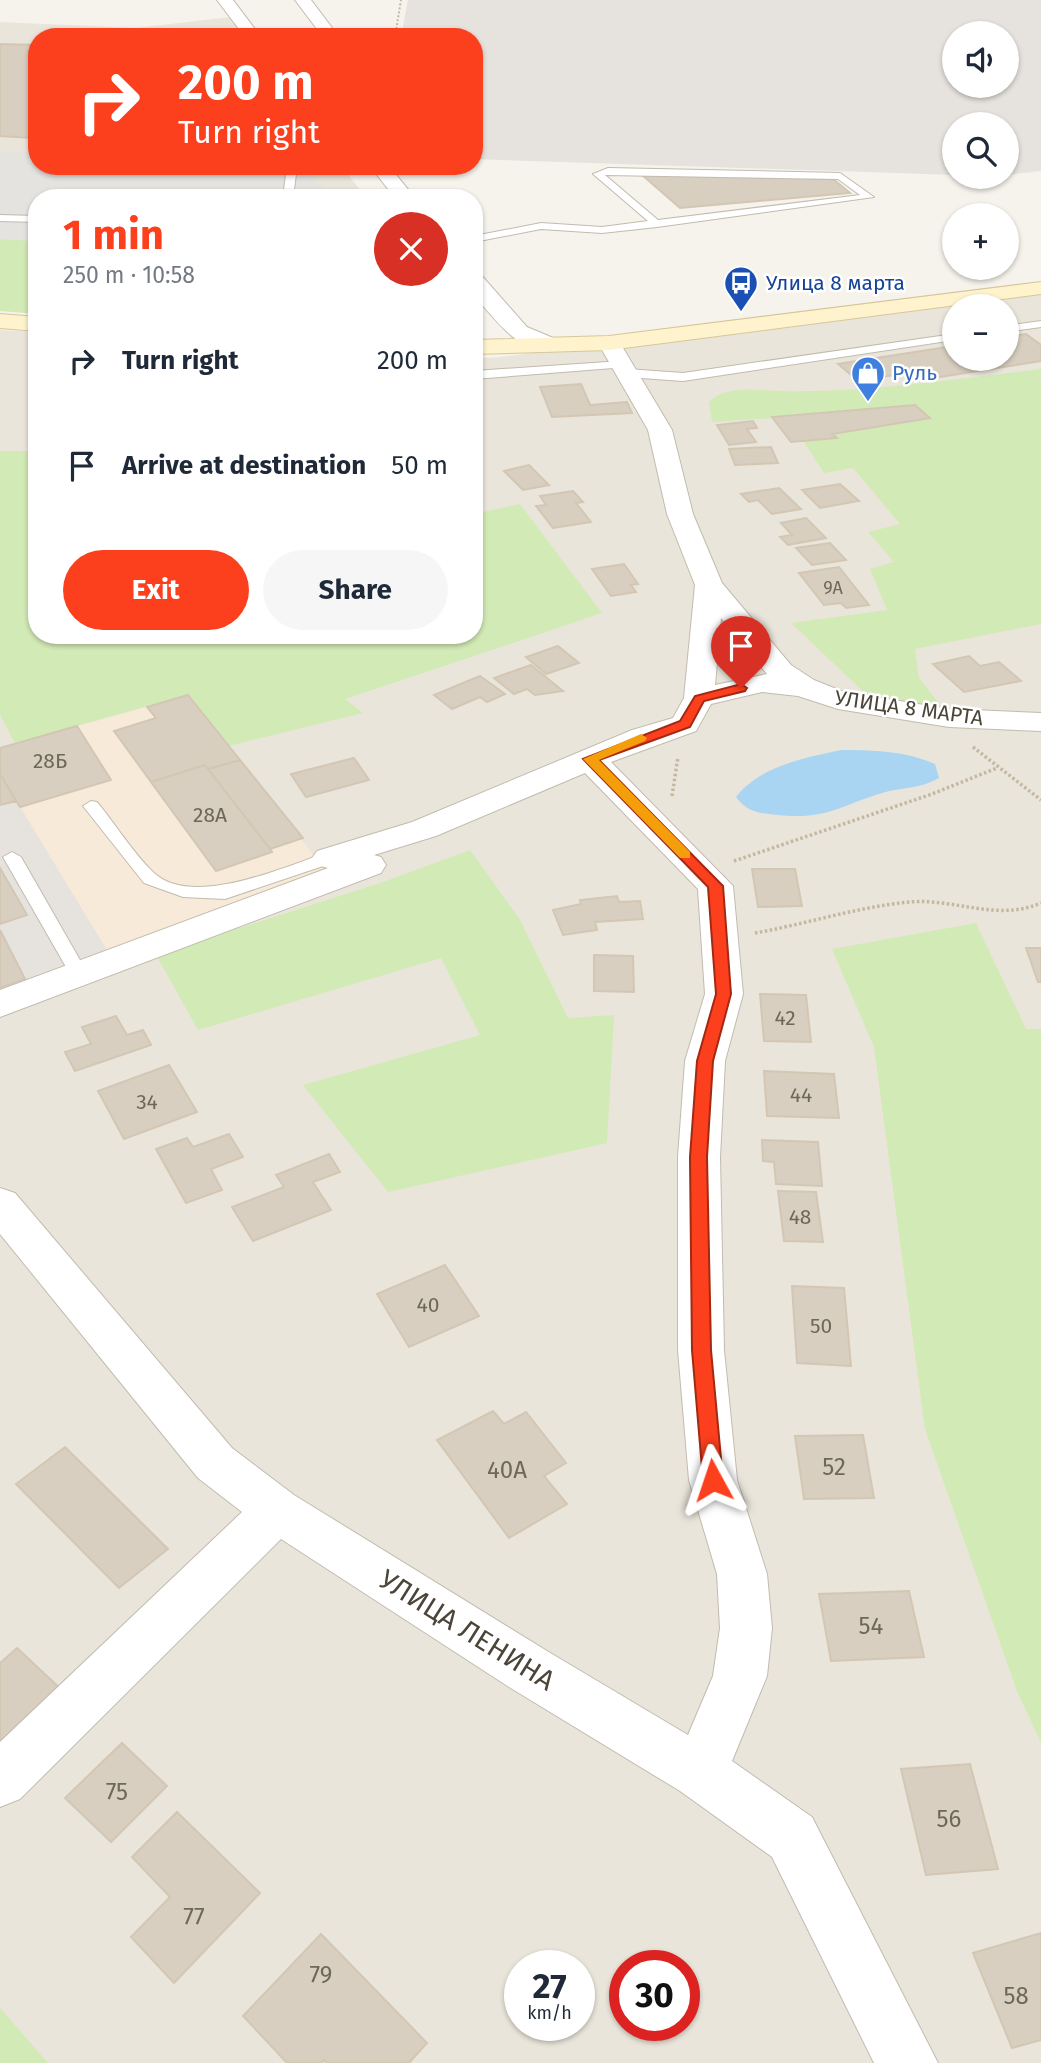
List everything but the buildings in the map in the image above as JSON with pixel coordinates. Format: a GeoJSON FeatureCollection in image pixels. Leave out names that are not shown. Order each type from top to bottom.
{"type":"FeatureCollection","features":[{"type":"Feature","properties":{"kind":"main road"},"geometry":{"type":"LineString","coordinates":[[483,347],[609,343],[1041,288]]}},
{"type":"Feature","properties":{"kind":"main road"},"geometry":{"type":"LineString","coordinates":[[0,321],[28,323]]}},
{"type":"Feature","properties":{"kind":"street"},"geometry":{"type":"LineString","coordinates":[[225,0],[246,28]]}},
{"type":"Feature","properties":{"kind":"street"},"geometry":{"type":"LineString","coordinates":[[303,0],[324,28]]}},
{"type":"Feature","properties":{"kind":"street"},"geometry":{"type":"LineString","coordinates":[[386,175],[398,189]]}},
{"type":"Feature","properties":{"kind":"street"},"geometry":{"type":"LineString","coordinates":[[483,291],[519,332],[550,345]]}},
{"type":"Feature","properties":{"kind":"street","name":"УЛИЦА 8 МАРТА"},"geometry":{"type":"LineString","coordinates":[[609,343],[660,430],[680,514],[709,585],[780,671],[803,687],[838,701],[949,718],[1041,722]]}},
{"type":"Feature","properties":{"kind":"street"},"geometry":{"type":"LineString","coordinates":[[692,711],[709,585]]}},
{"type":"Feature","properties":{"kind":"street"},"geometry":{"type":"LineString","coordinates":[[329,858],[424,829],[762,683],[803,687]]}},
{"type":"Feature","properties":{"kind":"street"},"geometry":{"type":"LineString","coordinates":[[590,759],[715,886],[724,994],[705,1061],[699,1157],[701,1350],[713,1480],[742,1574],[746,1628],[740,1676],[700,1772]]}},
{"type":"Feature","properties":{"kind":"street"},"geometry":{"type":"LineString","coordinates":[[0,1004],[381,860],[424,829]]}},
{"type":"Feature","properties":{"kind":"street","name":"УЛИЦА ЛЕНИНА"},"geometry":{"type":"LineString","coordinates":[[0,1204],[215,1463],[277,1510],[528,1670],[700,1772],[792,1837],[907,2063]]}},
{"type":"Feature","properties":{"kind":"street"},"geometry":{"type":"LineString","coordinates":[[0,1780],[277,1510]]}},
{"type":"Feature","properties":{"kind":"lane"},"geometry":{"type":"LineString","coordinates":[[483,237],[541,226],[602,230],[657,224],[869,197],[840,176],[608,171],[598,174],[657,224]]}},
{"type":"Feature","properties":{"kind":"lane"},"geometry":{"type":"LineString","coordinates":[[0,218],[28,219]]}},
{"type":"Feature","properties":{"kind":"lane"},"geometry":{"type":"LineString","coordinates":[[1019,327],[1041,324]]}},
{"type":"Feature","properties":{"kind":"lane"},"geometry":{"type":"LineString","coordinates":[[483,375],[624,369],[683,377],[942,339]]}},
{"type":"Feature","properties":{"kind":"lane"},"geometry":{"type":"LineString","coordinates":[[91,806],[150,879],[183,891],[225,893],[329,858]]}},
{"type":"Feature","properties":{"kind":"lane"},"geometry":{"type":"LineString","coordinates":[[12,857],[79,974]]}},
{"type":"Feature","properties":{"kind":"path"},"geometry":{"type":"LineString","coordinates":[[396,28],[401,0]]}},
{"type":"Feature","properties":{"kind":"path"},"geometry":{"type":"LineString","coordinates":[[669,839],[673,778],[692,711]]}},
{"type":"Feature","properties":{"kind":"path"},"geometry":{"type":"LineString","coordinates":[[949,718],[961,736],[997,768],[1041,800]]}},
{"type":"Feature","properties":{"kind":"path"},"geometry":{"type":"LineString","coordinates":[[703,874],[787,840],[938,794],[997,768]]}},
{"type":"Feature","properties":{"kind":"path"},"geometry":{"type":"LineString","coordinates":[[719,938],[924,901],[957,902],[999,915],[1027,911],[1041,903]]}},
{"type":"Feature","properties":{"kind":"shaded area"},"geometry":{"type":"Polygon","coordinates":[[[408,0],[1041,0],[1041,171],[1019,174],[1019,112],[942,112],[942,175],[483,159],[483,28],[403,28],[408,0]]]}},
{"type":"Feature","properties":{"kind":"shaded area"},"geometry":{"type":"Polygon","coordinates":[[[230,17],[238,28],[136,28],[230,17]]]}},
{"type":"Feature","properties":{"kind":"shaded area"},"geometry":{"type":"Polygon","coordinates":[[[0,22],[136,28],[28,28],[28,175],[349,175],[359,189],[28,189],[28,262],[0,260],[0,22]]]}},
{"type":"Feature","properties":{"kind":"shaded area"},"geometry":{"type":"Polygon","coordinates":[[[0,151],[28,153],[28,175],[312,175],[324,189],[28,189],[28,241],[0,239],[0,151]]]}},
{"type":"Feature","properties":{"kind":"shaded area"},"geometry":{"type":"Polygon","coordinates":[[[1041,290],[1041,2063],[0,2063],[0,330],[28,332],[28,644],[483,644],[483,358],[942,302],[942,371],[1019,371],[1019,294],[1009,294],[1041,290]]]}},
{"type":"Feature","properties":{"kind":"shaded area"},"geometry":{"type":"Polygon","coordinates":[[[188,695],[325,870],[108,952],[0,774],[0,748],[188,695]]]}},
{"type":"Feature","properties":{"kind":"shaded area"},"geometry":{"type":"Polygon","coordinates":[[[0,774],[108,952],[0,988],[0,774]]]}},
{"type":"Feature","properties":{"kind":"green space"},"geometry":{"type":"Polygon","coordinates":[[[0,239],[28,241],[28,313],[0,311],[0,239]]]}},
{"type":"Feature","properties":{"kind":"green space"},"geometry":{"type":"Polygon","coordinates":[[[1041,369],[1041,624],[915,649],[919,678],[942,707],[869,697],[791,623],[887,610],[870,569],[894,562],[868,532],[900,524],[853,468],[824,473],[788,417],[712,422],[709,402],[724,393],[742,390],[878,388],[1041,369]]]}},
{"type":"Feature","properties":{"kind":"green space"},"geometry":{"type":"Polygon","coordinates":[[[0,451],[28,451],[28,644],[483,644],[483,512],[520,504],[602,613],[345,699],[363,713],[229,746],[188,695],[15,743],[0,715],[0,451]]]}},
{"type":"Feature","properties":{"kind":"green space"},"geometry":{"type":"Polygon","coordinates":[[[470,850],[519,918],[568,1018],[614,1015],[607,1143],[388,1192],[303,1085],[480,1035],[441,958],[198,1030],[156,955],[386,881],[470,850]]]}},
{"type":"Feature","properties":{"kind":"green space"},"geometry":{"type":"Polygon","coordinates":[[[976,923],[1026,1029],[1041,1029],[1041,1743],[1017,1691],[925,1429],[874,1047],[832,949],[976,923]]]}},
{"type":"Feature","properties":{"kind":"green space"},"geometry":{"type":"Polygon","coordinates":[[[0,2008],[48,2063],[0,2063],[0,2008]]]}},
{"type":"Feature","properties":{"kind":"water"},"geometry":{"type":"Polygon","coordinates":[[[841,750],[913,756],[935,764],[939,778],[925,784],[882,793],[821,814],[795,816],[760,813],[745,806],[736,797],[746,786],[770,771],[798,760],[841,750]]]}},
{"type":"Feature","properties":{"kind":"slow traffic"},"geometry":{"type":"LineString","coordinates":[[641,738],[590,759],[685,855]]}},
{"type":"Feature","properties":{"kind":"place","name":"Улица 8 марта"},"geometry":{"type":"Point","coordinates":[741,313]}},
{"type":"Feature","properties":{"kind":"place","name":"Руль"},"geometry":{"type":"Point","coordinates":[868,403]}},
{"type":"Feature","properties":{"kind":"route"},"geometry":{"type":"LineString","coordinates":[[713,1480],[701,1350],[699,1157],[705,1061],[724,994],[715,886],[590,759],[643,737],[685,724],[699,698],[741,688]]}}]}
